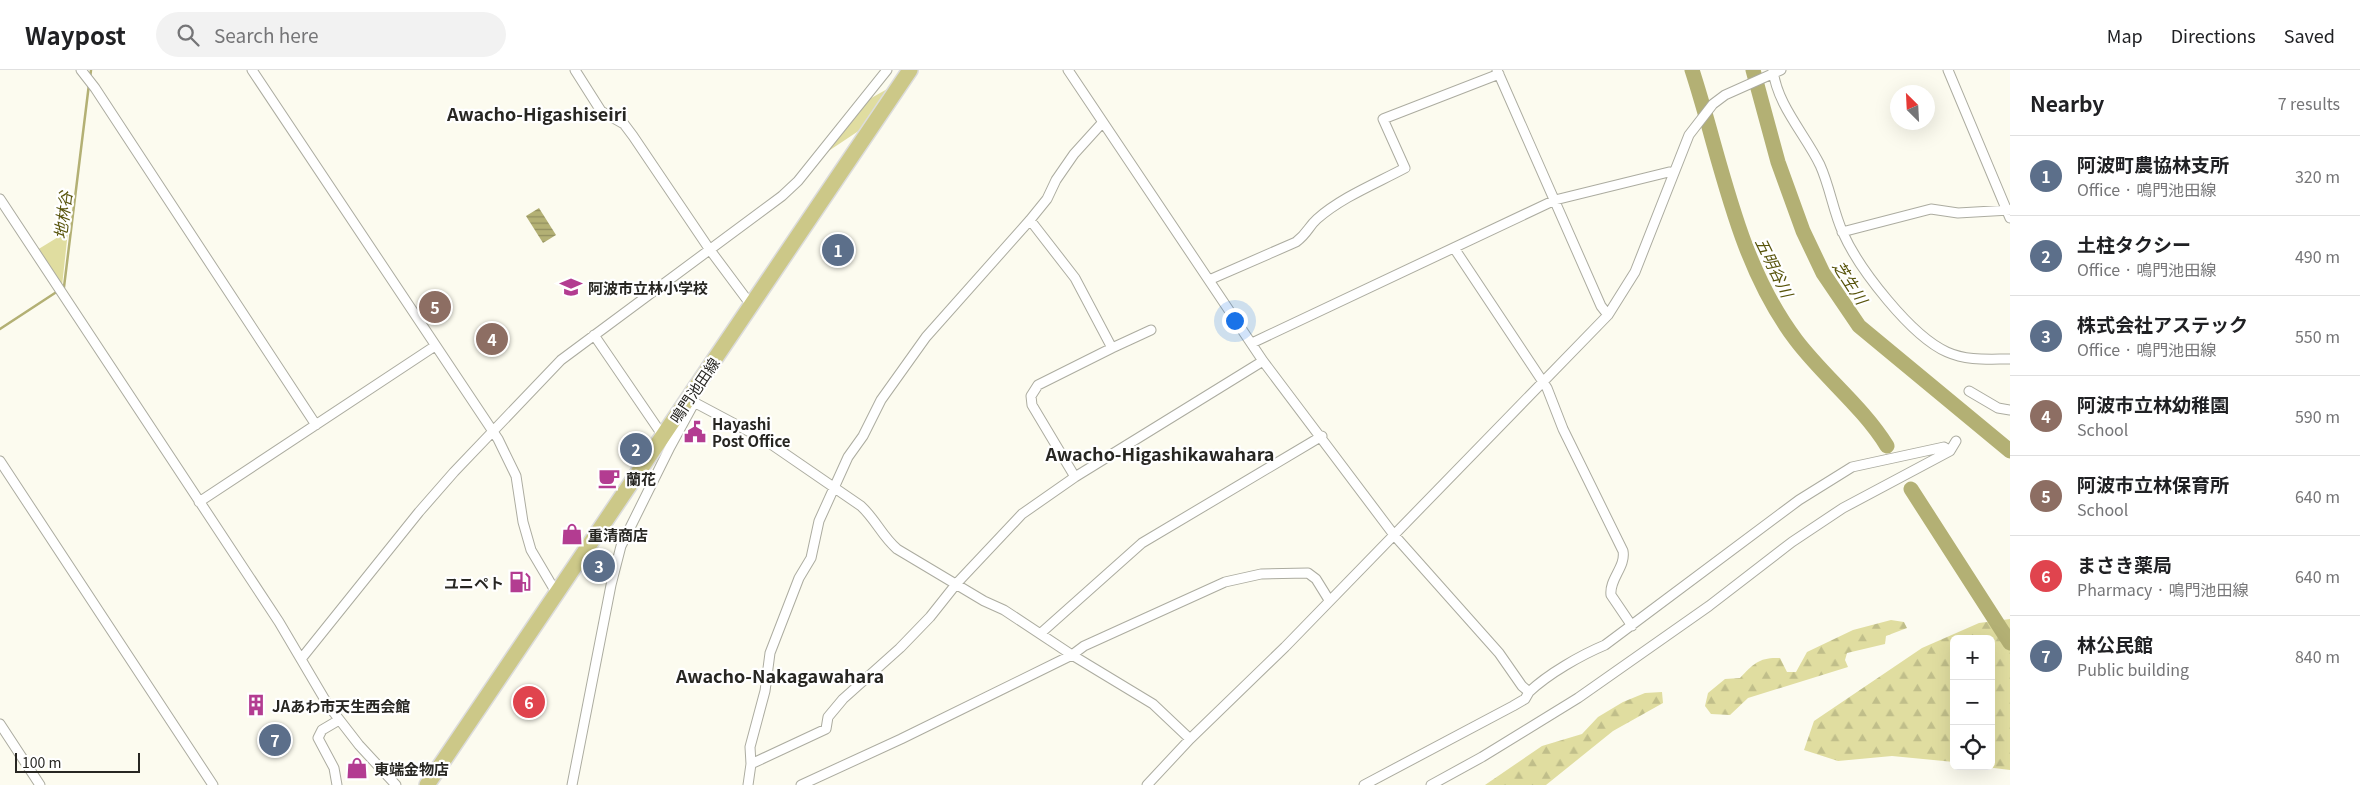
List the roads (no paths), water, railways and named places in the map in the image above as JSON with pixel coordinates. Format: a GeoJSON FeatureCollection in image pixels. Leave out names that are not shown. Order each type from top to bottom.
{"type":"FeatureCollection","features":[{"type":"Feature","properties":{"kind":"main road","name":"鳴門池田線"},"geometry":{"type":"LineString","coordinates":[[427,785],[663,436],[691,401],[751,305],[910,70]]}},
{"type":"Feature","properties":{"kind":"street"},"geometry":{"type":"LineString","coordinates":[[252,70],[493,431],[509,458],[516,476],[523,522],[531,550],[557,594]]}},
{"type":"Feature","properties":{"kind":"street"},"geometry":{"type":"LineString","coordinates":[[575,70],[601,111],[624,124],[633,136],[710,250],[751,305]]}},
{"type":"Feature","properties":{"kind":"street"},"geometry":{"type":"LineString","coordinates":[[301,659],[419,512],[561,360],[782,196],[798,181],[887,70]]}},
{"type":"Feature","properties":{"kind":"street"},"geometry":{"type":"LineString","coordinates":[[1068,70],[1264,361],[1322,436],[1394,535],[1500,652],[1522,686],[1529,692]]}},
{"type":"Feature","properties":{"kind":"street"},"geometry":{"type":"LineString","coordinates":[[1842,232],[1931,209],[1958,213],[2009,213],[1948,70]]}},
{"type":"Feature","properties":{"kind":"street"},"geometry":{"type":"LineString","coordinates":[[1147,785],[1190,739],[1278,653],[1608,315],[1635,272],[1689,135],[1713,104],[1724,95],[1776,71],[1777,91],[1820,165],[1842,232],[1852,252],[1901,316],[1926,339],[1946,352],[1971,360],[2010,359]]}},
{"type":"Feature","properties":{"kind":"street"},"geometry":{"type":"LineString","coordinates":[[1209,280],[1296,242],[1307,234],[1315,221],[1325,214],[1352,196],[1405,168],[1382,119],[1498,72],[1601,306],[1608,315]]}},
{"type":"Feature","properties":{"kind":"street"},"geometry":{"type":"LineString","coordinates":[[86,77],[316,425]]}},
{"type":"Feature","properties":{"kind":"street"},"geometry":{"type":"LineString","coordinates":[[748,785],[751,764],[750,747],[765,691],[770,652],[799,578],[810,558],[819,522],[848,457],[863,436],[881,400],[926,338],[1030,220],[1047,199],[1056,180],[1074,154],[1103,122]]}},
{"type":"Feature","properties":{"kind":"street"},"geometry":{"type":"LineString","coordinates":[[1252,343],[1555,200],[1669,172],[1674,173]]}},
{"type":"Feature","properties":{"kind":"street"},"geometry":{"type":"LineString","coordinates":[[0,199],[199,502],[339,720],[396,785]]}},
{"type":"Feature","properties":{"kind":"street"},"geometry":{"type":"LineString","coordinates":[[1030,220],[1075,278],[1112,348]]}},
{"type":"Feature","properties":{"kind":"street"},"geometry":{"type":"LineString","coordinates":[[1454,248],[1543,382],[1563,429],[1623,551],[1625,558],[1610,588],[1611,595],[1632,626]]}},
{"type":"Feature","properties":{"kind":"street"},"geometry":{"type":"LineString","coordinates":[[1075,477],[1032,405],[1031,396],[1038,385],[1151,330]]}},
{"type":"Feature","properties":{"kind":"street"},"geometry":{"type":"LineString","coordinates":[[594,335],[663,436]]}},
{"type":"Feature","properties":{"kind":"street"},"geometry":{"type":"LineString","coordinates":[[199,502],[435,346]]}},
{"type":"Feature","properties":{"kind":"street"},"geometry":{"type":"LineString","coordinates":[[751,764],[826,729],[828,717],[844,699],[900,648],[930,617],[956,583],[1022,514],[1075,477],[1264,361]]}},
{"type":"Feature","properties":{"kind":"street"},"geometry":{"type":"LineString","coordinates":[[1969,391],[1998,408],[2010,410]]}},
{"type":"Feature","properties":{"kind":"street"},"geometry":{"type":"LineString","coordinates":[[572,785],[611,585],[621,546],[691,401],[765,440],[835,488],[874,518],[884,538],[897,549],[1041,633],[1072,656],[1153,704],[1190,739]]}},
{"type":"Feature","properties":{"kind":"street"},"geometry":{"type":"LineString","coordinates":[[1041,633],[1142,543],[1322,436]]}},
{"type":"Feature","properties":{"kind":"street"},"geometry":{"type":"LineString","coordinates":[[1431,785],[1482,757],[1578,698],[1709,606],[1792,542],[1843,508],[1950,451],[1956,441]]}},
{"type":"Feature","properties":{"kind":"street"},"geometry":{"type":"LineString","coordinates":[[1364,785],[1525,699],[1529,692],[1538,684],[1592,650],[1605,646],[1799,500],[1852,467],[1944,447],[1950,451]]}},
{"type":"Feature","properties":{"kind":"street"},"geometry":{"type":"LineString","coordinates":[[0,461],[213,785]]}},
{"type":"Feature","properties":{"kind":"street"},"geometry":{"type":"LineString","coordinates":[[802,785],[901,740],[1072,656],[1084,646],[1225,582],[1252,576],[1308,572],[1316,579],[1329,600]]}},
{"type":"Feature","properties":{"kind":"street"},"geometry":{"type":"LineString","coordinates":[[337,785],[334,768],[318,738],[322,730],[339,720]]}},
{"type":"Feature","properties":{"kind":"street"},"geometry":{"type":"LineString","coordinates":[[0,724],[40,785]]}},
{"type":"Feature","properties":{"kind":"waterway","name":"地林谷"},"geometry":{"type":"LineString","coordinates":[[90,78],[91,70]]}},
{"type":"Feature","properties":{"kind":"waterway","name":"五明谷川"},"geometry":{"type":"LineString","coordinates":[[1692,70],[1733,210],[1759,278],[1776,310],[1796,340],[1867,418],[1887,446]]}},
{"type":"Feature","properties":{"kind":"waterway","name":"芝生川"},"geometry":{"type":"LineString","coordinates":[[1753,70],[1778,162],[1803,231],[1823,273],[1859,326],[2010,451]]}},
{"type":"Feature","properties":{"kind":"waterway","name":"地林谷"},"geometry":{"type":"LineString","coordinates":[[63,288],[89,84]]}},
{"type":"Feature","properties":{"kind":"waterway","name":"地林谷"},"geometry":{"type":"LineString","coordinates":[[0,329],[58,291]]}},
{"type":"Feature","properties":{"kind":"waterway","name":"五明谷川"},"geometry":{"type":"LineString","coordinates":[[1911,489],[2010,643]]}},
{"type":"Feature","properties":{"kind":"place","name":"阿波町農協林支所"},"geometry":{"type":"Point","coordinates":[838,250]}},
{"type":"Feature","properties":{"kind":"place","name":"阿波市立林小学校"},"geometry":{"type":"Point","coordinates":[571,287]}},
{"type":"Feature","properties":{"kind":"place","name":"阿波市立林保育所"},"geometry":{"type":"Point","coordinates":[435,307]}},
{"type":"Feature","properties":{"kind":"place","name":"阿波市立林幼稚園"},"geometry":{"type":"Point","coordinates":[492,339]}},
{"type":"Feature","properties":{"kind":"place","name":"Hayashi Post Office"},"geometry":{"type":"Point","coordinates":[695,432]}},
{"type":"Feature","properties":{"kind":"place","name":"土柱タクシー"},"geometry":{"type":"Point","coordinates":[636,449]}},
{"type":"Feature","properties":{"kind":"place","name":"蘭花"},"geometry":{"type":"Point","coordinates":[609,478]}},
{"type":"Feature","properties":{"kind":"place","name":"重清商店"},"geometry":{"type":"Point","coordinates":[572,534]}},
{"type":"Feature","properties":{"kind":"place","name":"株式会社アステック"},"geometry":{"type":"Point","coordinates":[599,566]}},
{"type":"Feature","properties":{"kind":"place","name":"ユニペト"},"geometry":{"type":"Point","coordinates":[520,582]}},
{"type":"Feature","properties":{"kind":"place","name":"まさき薬局"},"geometry":{"type":"Point","coordinates":[529,702]}},
{"type":"Feature","properties":{"kind":"place","name":"JAあわ市天生西会館"},"geometry":{"type":"Point","coordinates":[256,705]}},
{"type":"Feature","properties":{"kind":"place","name":"林公民館"},"geometry":{"type":"Point","coordinates":[275,740]}},
{"type":"Feature","properties":{"kind":"place","name":"東端金物店"},"geometry":{"type":"Point","coordinates":[357,768]}},
{"type":"Feature","properties":{"kind":"district","name":"Awacho-Higashiseiri"},"geometry":{"type":"Point","coordinates":[537,113]}},
{"type":"Feature","properties":{"kind":"district","name":"Awacho-Higashikawahara"},"geometry":{"type":"Point","coordinates":[1160,453]}},
{"type":"Feature","properties":{"kind":"district","name":"Awacho-Nakagawahara"},"geometry":{"type":"Point","coordinates":[780,675]}}]}
